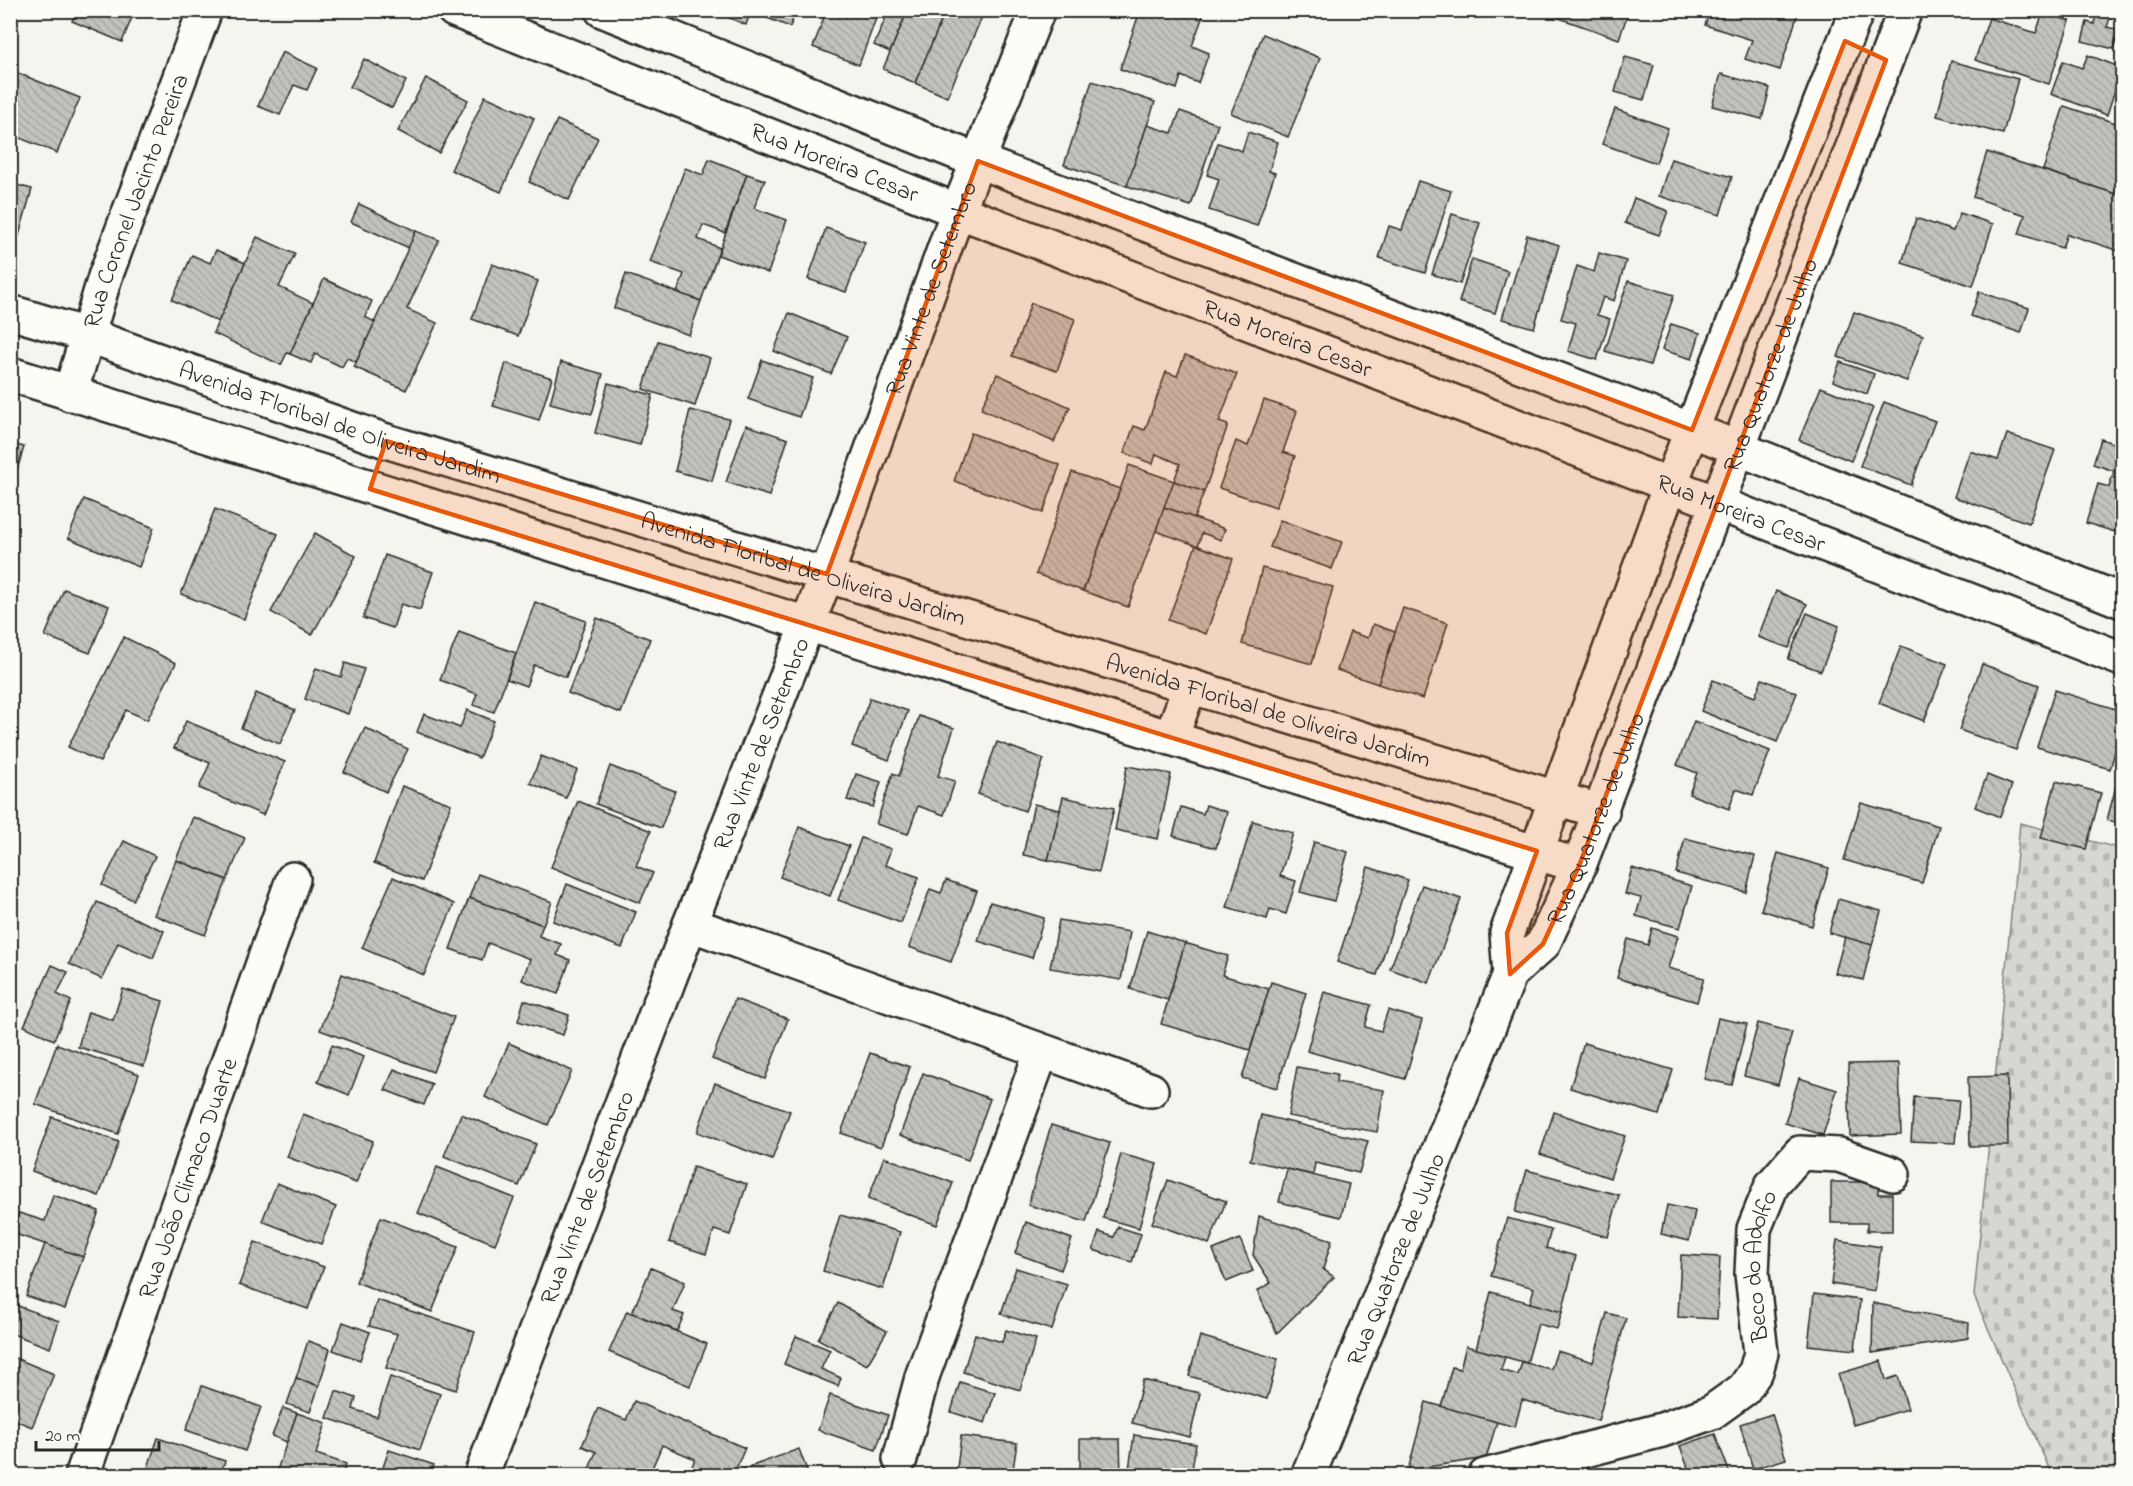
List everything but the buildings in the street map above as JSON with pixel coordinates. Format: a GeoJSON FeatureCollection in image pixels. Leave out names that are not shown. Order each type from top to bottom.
{"type":"FeatureCollection","features":[{"type":"Feature","properties":{"kind":"street","name":"Rua Coronel Jacinto Pereira"},"geometry":{"type":"LineString","coordinates":[[69,394],[109,266],[205,10]]}},
{"type":"Feature","properties":{"kind":"street","name":"Rua Moreira Cesar"},"geometry":{"type":"LineString","coordinates":[[454,10],[958,211],[1670,485],[1718,501],[2122,659]]}},
{"type":"Feature","properties":{"kind":"street"},"geometry":{"type":"LineString","coordinates":[[602,10],[978,160],[1692,430],[2122,601]]}},
{"type":"Feature","properties":{"kind":"street","name":"Rua Vinte de Setembro"},"geometry":{"type":"LineString","coordinates":[[481,1476],[690,924],[827,574],[958,211],[1038,10]]}},
{"type":"Feature","properties":{"kind":"street","name":"Rua Quatorze de Julho"},"geometry":{"type":"LineString","coordinates":[[1510,974],[1507,933],[1670,485],[1857,10]]}},
{"type":"Feature","properties":{"kind":"street","name":"Rua Quatorze de Julho"},"geometry":{"type":"LineString","coordinates":[[1308,1476],[1510,974],[1543,944],[1580,866],[1602,812],[1905,10]]}},
{"type":"Feature","properties":{"kind":"street"},"geometry":{"type":"LineString","coordinates":[[1845,41],[1886,60]]}},
{"type":"Feature","properties":{"kind":"street"},"geometry":{"type":"LineString","coordinates":[[1772,227],[1816,245]]}},
{"type":"Feature","properties":{"kind":"street","name":"Avenida Floribal de Oliveira Jardim"},"geometry":{"type":"LineString","coordinates":[[10,312],[87,335],[386,441],[1602,812]]}},
{"type":"Feature","properties":{"kind":"street","name":"Avenida Floribal de Oliveira Jardim"},"geometry":{"type":"LineString","coordinates":[[10,374],[807,626],[1580,866]]}},
{"type":"Feature","properties":{"kind":"street"},"geometry":{"type":"LineString","coordinates":[[370,489],[386,441]]}},
{"type":"Feature","properties":{"kind":"street"},"geometry":{"type":"LineString","coordinates":[[1629,600],[1674,619]]}},
{"type":"Feature","properties":{"kind":"street"},"geometry":{"type":"LineString","coordinates":[[1172,738],[1190,686]]}},
{"type":"Feature","properties":{"kind":"street","name":"Rua João Climaco Duarte"},"geometry":{"type":"LineString","coordinates":[[82,1476],[293,879]]}},
{"type":"Feature","properties":{"kind":"street"},"geometry":{"type":"LineString","coordinates":[[690,924],[1041,1053],[1151,1090]]}},
{"type":"Feature","properties":{"kind":"street"},"geometry":{"type":"LineString","coordinates":[[900,1460],[923,1374],[1041,1053]]}},
{"type":"Feature","properties":{"kind":"street","name":"Beco do Adolfo"},"geometry":{"type":"LineString","coordinates":[[1485,1476],[1662,1430],[1712,1412],[1744,1389],[1756,1371],[1761,1353],[1752,1274],[1754,1229],[1772,1185],[1800,1153],[1839,1155],[1893,1173]]}},
{"type":"Feature","properties":{"kind":"highlighted area"},"geometry":{"type":"Polygon","coordinates":[[[1845,41],[1886,60],[1579,866],[1543,944],[1510,974],[1507,933],[1537,851],[370,489],[386,441],[827,574],[978,161],[1692,430],[1845,41]]]}},
{"type":"Feature","properties":{"kind":"green space"},"geometry":{"type":"Polygon","coordinates":[[[2020,823],[2122,849],[2122,1475],[2052,1475],[1974,1296],[2020,823]]]}}]}
